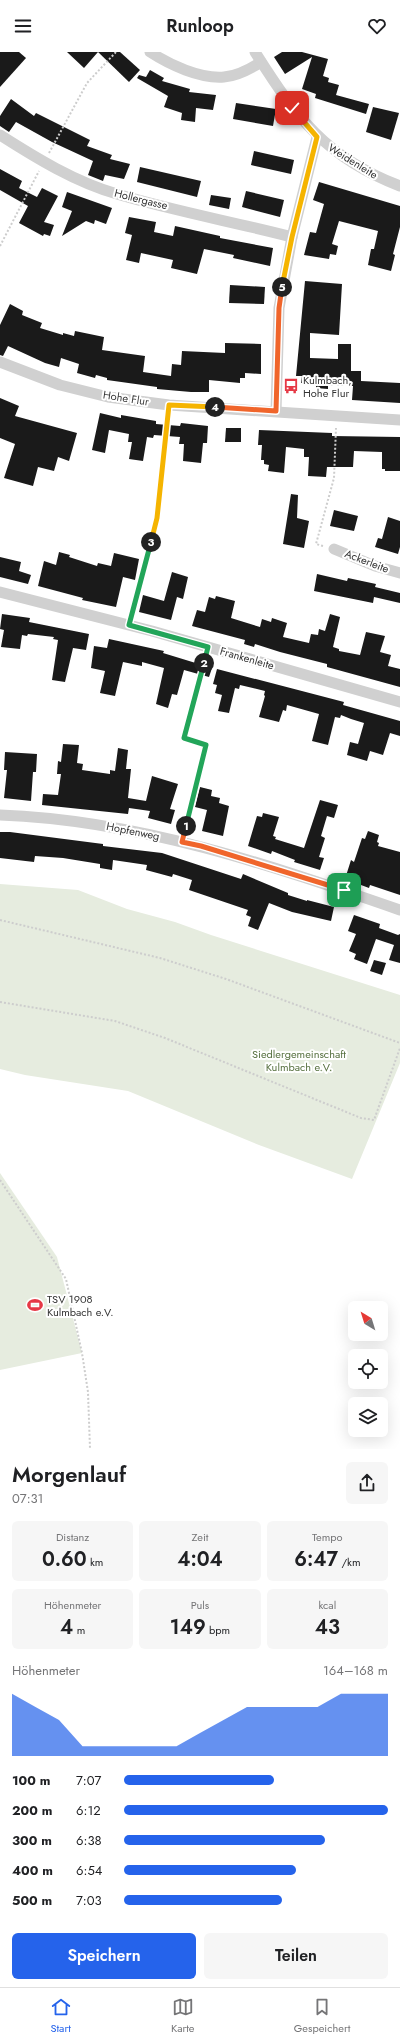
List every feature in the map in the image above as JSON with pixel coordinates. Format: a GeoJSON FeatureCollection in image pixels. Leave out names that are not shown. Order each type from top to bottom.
{"type":"FeatureCollection","features":[{"type":"Feature","properties":{"kind":"street"},"geometry":{"type":"LineString","coordinates":[[150,52],[161,60],[206,76],[224,77],[250,69],[258,57]]}},
{"type":"Feature","properties":{"kind":"street","name":"Weidenleite"},"geometry":{"type":"LineString","coordinates":[[258,57],[292,108],[317,137],[339,154],[372,175],[400,186]]}},
{"type":"Feature","properties":{"kind":"street","name":"Hollergasse"},"geometry":{"type":"LineString","coordinates":[[0,135],[44,162],[80,180],[116,194],[292,237]]}},
{"type":"Feature","properties":{"kind":"street"},"geometry":{"type":"LineString","coordinates":[[276,411],[279,308],[292,237],[317,137]]}},
{"type":"Feature","properties":{"kind":"street","name":"Hohe Flur"},"geometry":{"type":"LineString","coordinates":[[0,362],[60,385],[108,397],[169,405],[400,420]]}},
{"type":"Feature","properties":{"kind":"street","name":"Ackerleite"},"geometry":{"type":"LineString","coordinates":[[334,548],[375,566],[400,573]]}},
{"type":"Feature","properties":{"kind":"street","name":"Frankenleite"},"geometry":{"type":"LineString","coordinates":[[0,592],[129,625],[400,702]]}},
{"type":"Feature","properties":{"kind":"street","name":"Hopfenweg"},"geometry":{"type":"LineString","coordinates":[[0,814],[136,830],[216,850],[400,910]]}},
{"type":"Feature","properties":{"kind":"path"},"geometry":{"type":"LineString","coordinates":[[0,246],[87,83],[116,52]]}},
{"type":"Feature","properties":{"kind":"path"},"geometry":{"type":"LineString","coordinates":[[129,625],[157,518],[169,405]]}},
{"type":"Feature","properties":{"kind":"path"},"geometry":{"type":"LineString","coordinates":[[334,548],[316,544],[334,478],[336,415]]}},
{"type":"Feature","properties":{"kind":"path"},"geometry":{"type":"LineString","coordinates":[[182,842],[206,745],[184,738],[208,647]]}},
{"type":"Feature","properties":{"kind":"path"},"geometry":{"type":"LineString","coordinates":[[0,920],[160,958],[226,979],[400,1042]]}},
{"type":"Feature","properties":{"kind":"path"},"geometry":{"type":"LineString","coordinates":[[0,1002],[115,1021],[165,1038],[361,1118],[374,1120],[400,1048]]}},
{"type":"Feature","properties":{"kind":"path"},"geometry":{"type":"LineString","coordinates":[[0,1180],[66,1279],[82,1353],[88,1392],[90,1449]]}},
{"type":"Feature","properties":{"kind":"green space","name":"Siedlergemeinschaft Kulmbach e.V."},"geometry":{"type":"Polygon","coordinates":[[[0,884],[78,890],[127,909],[175,922],[211,935],[400,995],[400,1063],[352,1179],[259,1145],[128,1091],[25,1075],[0,1069],[0,884]]]}},
{"type":"Feature","properties":{"kind":"green space","name":"TSV 1908 Kulmbach e.V."},"geometry":{"type":"Polygon","coordinates":[[[0,1173],[57,1257],[82,1353],[0,1370],[0,1173]]]}},
{"type":"Feature","properties":{"kind":"building"},"geometry":{"type":"Polygon","coordinates":[[[0,52],[19,52],[26,58],[0,87],[0,52]]]}},
{"type":"Feature","properties":{"kind":"building"},"geometry":{"type":"Polygon","coordinates":[[[67,52],[98,52],[84,68],[67,52]]]}},
{"type":"Feature","properties":{"kind":"building"},"geometry":{"type":"Polygon","coordinates":[[[98,52],[120,52],[140,70],[129,82],[98,52]]]}},
{"type":"Feature","properties":{"kind":"building"},"geometry":{"type":"Polygon","coordinates":[[[282,52],[302,52],[328,59],[323,76],[329,78],[328,82],[339,85],[336,95],[369,104],[366,114],[315,98],[316,94],[302,89],[312,57],[285,74],[274,57],[282,52]]]}},
{"type":"Feature","properties":{"kind":"building"},"geometry":{"type":"Polygon","coordinates":[[[150,70],[164,78],[162,81],[190,89],[189,92],[216,95],[213,110],[196,108],[195,122],[181,120],[182,113],[164,107],[168,96],[137,78],[139,75],[146,77],[150,70]]]}},
{"type":"Feature","properties":{"kind":"building"},"geometry":{"type":"Polygon","coordinates":[[[11,99],[34,116],[36,113],[90,140],[87,146],[112,155],[110,159],[130,164],[124,179],[105,175],[103,181],[88,175],[93,161],[52,142],[16,122],[9,132],[0,126],[0,116],[11,99]]]}},
{"type":"Feature","properties":{"kind":"building"},"geometry":{"type":"Polygon","coordinates":[[[236,103],[276,109],[273,126],[233,119],[236,103]]]}},
{"type":"Feature","properties":{"kind":"building"},"geometry":{"type":"Polygon","coordinates":[[[373,107],[399,113],[391,140],[366,132],[373,107]]]}},
{"type":"Feature","properties":{"kind":"building"},"geometry":{"type":"Polygon","coordinates":[[[254,151],[294,160],[291,174],[251,165],[254,151]]]}},
{"type":"Feature","properties":{"kind":"building"},"geometry":{"type":"Polygon","coordinates":[[[140,167],[201,181],[197,197],[137,182],[140,167]]]}},
{"type":"Feature","properties":{"kind":"building"},"geometry":{"type":"Polygon","coordinates":[[[0,169],[22,181],[19,188],[37,197],[42,188],[58,196],[44,222],[54,225],[50,236],[44,234],[43,236],[19,223],[28,206],[0,190],[0,169]]]}},
{"type":"Feature","properties":{"kind":"building"},"geometry":{"type":"Polygon","coordinates":[[[319,182],[400,206],[400,227],[393,254],[395,255],[391,271],[368,265],[371,249],[374,249],[378,231],[339,221],[332,244],[338,246],[336,255],[330,254],[329,259],[304,255],[310,232],[316,233],[324,204],[313,200],[319,182]]]}},
{"type":"Feature","properties":{"kind":"building"},"geometry":{"type":"Polygon","coordinates":[[[246,191],[284,200],[280,217],[242,207],[246,191]]]}},
{"type":"Feature","properties":{"kind":"building"},"geometry":{"type":"Polygon","coordinates":[[[67,192],[112,208],[106,224],[95,220],[94,224],[86,221],[62,236],[72,211],[62,207],[67,192]]]}},
{"type":"Feature","properties":{"kind":"building"},"geometry":{"type":"Polygon","coordinates":[[[211,195],[231,198],[229,209],[209,205],[211,195]]]}},
{"type":"Feature","properties":{"kind":"building"},"geometry":{"type":"Polygon","coordinates":[[[129,217],[156,222],[154,232],[173,236],[175,226],[220,236],[220,238],[273,248],[270,266],[233,258],[234,255],[204,249],[197,274],[171,268],[173,260],[141,253],[139,263],[126,260],[132,235],[125,233],[129,217]]]}},
{"type":"Feature","properties":{"kind":"building"},"geometry":{"type":"Polygon","coordinates":[[[305,281],[342,284],[339,335],[310,333],[310,358],[338,359],[338,344],[351,344],[351,371],[361,371],[361,381],[400,383],[400,403],[352,400],[353,386],[328,385],[328,389],[316,388],[316,383],[301,383],[302,376],[296,376],[305,281]]]}},
{"type":"Feature","properties":{"kind":"building"},"geometry":{"type":"Polygon","coordinates":[[[230,285],[265,287],[264,304],[229,303],[230,285]]]}},
{"type":"Feature","properties":{"kind":"building"},"geometry":{"type":"Polygon","coordinates":[[[10,304],[23,311],[22,315],[42,323],[40,328],[63,335],[63,333],[74,336],[75,331],[104,337],[102,350],[145,356],[143,372],[171,376],[172,364],[181,365],[182,351],[225,353],[225,343],[261,344],[261,374],[245,373],[245,378],[240,378],[240,383],[209,380],[209,392],[191,392],[157,389],[157,387],[107,380],[107,378],[96,375],[95,378],[77,373],[79,364],[61,358],[59,367],[45,363],[8,346],[3,356],[0,355],[0,325],[10,304]]]}},
{"type":"Feature","properties":{"kind":"building"},"geometry":{"type":"Polygon","coordinates":[[[0,398],[19,406],[15,416],[77,433],[69,461],[58,457],[54,471],[38,467],[33,486],[4,478],[15,444],[0,438],[0,398]]]}},
{"type":"Feature","properties":{"kind":"building"},"geometry":{"type":"Polygon","coordinates":[[[100,413],[121,418],[121,415],[156,421],[156,424],[180,426],[181,423],[208,426],[207,443],[203,443],[201,463],[183,461],[184,444],[179,444],[180,437],[154,435],[153,438],[147,437],[143,461],[129,459],[132,442],[128,442],[129,434],[109,430],[105,453],[92,450],[100,413]]]}},
{"type":"Feature","properties":{"kind":"building"},"geometry":{"type":"Polygon","coordinates":[[[226,428],[241,428],[241,442],[225,442],[226,428]]]}},
{"type":"Feature","properties":{"kind":"building"},"geometry":{"type":"Polygon","coordinates":[[[259,430],[332,433],[332,436],[400,437],[400,471],[385,471],[385,469],[382,469],[382,452],[354,451],[353,467],[327,467],[326,477],[308,476],[309,457],[304,457],[304,449],[286,447],[284,473],[268,471],[269,465],[264,464],[264,460],[261,460],[262,445],[258,445],[259,430]]]}},
{"type":"Feature","properties":{"kind":"building"},"geometry":{"type":"Polygon","coordinates":[[[291,494],[298,495],[297,518],[309,521],[304,548],[283,544],[291,494]]]}},
{"type":"Feature","properties":{"kind":"building"},"geometry":{"type":"Polygon","coordinates":[[[334,510],[358,516],[354,531],[330,526],[334,510]]]}},
{"type":"Feature","properties":{"kind":"building"},"geometry":{"type":"Polygon","coordinates":[[[388,517],[400,521],[400,547],[398,554],[375,547],[378,538],[382,539],[388,517]]]}},
{"type":"Feature","properties":{"kind":"building"},"geometry":{"type":"Polygon","coordinates":[[[59,552],[70,555],[69,557],[97,566],[98,563],[111,566],[114,553],[139,559],[135,580],[123,577],[116,607],[82,600],[83,598],[38,586],[44,561],[56,565],[59,552]]]}},
{"type":"Feature","properties":{"kind":"building"},"geometry":{"type":"Polygon","coordinates":[[[0,557],[21,562],[19,571],[31,575],[28,584],[0,577],[0,557]]]}},
{"type":"Feature","properties":{"kind":"building"},"geometry":{"type":"Polygon","coordinates":[[[172,572],[188,577],[183,599],[177,597],[171,620],[139,612],[143,595],[164,601],[172,572]]]}},
{"type":"Feature","properties":{"kind":"building"},"geometry":{"type":"Polygon","coordinates":[[[317,574],[347,581],[348,578],[376,584],[375,587],[400,593],[400,603],[374,597],[373,603],[314,591],[317,574]]]}},
{"type":"Feature","properties":{"kind":"building"},"geometry":{"type":"Polygon","coordinates":[[[216,596],[235,601],[231,618],[260,627],[262,619],[271,622],[272,618],[287,623],[283,637],[309,643],[311,634],[318,635],[319,629],[325,631],[330,614],[340,617],[333,647],[339,649],[339,651],[360,655],[366,632],[385,636],[380,652],[391,655],[388,666],[400,669],[400,687],[327,667],[327,664],[255,644],[254,647],[244,644],[245,640],[192,626],[197,610],[205,612],[209,597],[215,599],[216,596]]]}},
{"type":"Feature","properties":{"kind":"building"},"geometry":{"type":"Polygon","coordinates":[[[2,614],[30,618],[29,622],[89,634],[86,650],[73,648],[65,682],[52,680],[58,640],[53,639],[54,637],[28,634],[27,636],[22,635],[20,649],[1,647],[4,630],[0,629],[2,614]]]}},
{"type":"Feature","properties":{"kind":"building"},"geometry":{"type":"Polygon","coordinates":[[[109,639],[164,651],[163,653],[212,668],[209,677],[184,670],[177,695],[172,694],[168,708],[156,704],[164,668],[142,662],[142,666],[123,662],[115,696],[100,693],[105,671],[91,668],[94,646],[107,648],[109,639]]]}},
{"type":"Feature","properties":{"kind":"building"},"geometry":{"type":"Polygon","coordinates":[[[217,669],[344,702],[343,705],[400,721],[400,736],[390,733],[383,755],[370,751],[367,761],[347,755],[350,742],[358,744],[364,723],[341,715],[340,718],[335,717],[328,745],[312,741],[319,714],[287,705],[286,711],[283,710],[279,722],[259,717],[265,691],[240,685],[239,689],[235,688],[229,713],[218,711],[222,695],[215,693],[217,685],[213,684],[217,669]]]}},
{"type":"Feature","properties":{"kind":"building"},"geometry":{"type":"Polygon","coordinates":[[[63,744],[79,745],[77,763],[83,764],[82,770],[110,774],[110,770],[115,771],[118,748],[128,750],[126,769],[131,769],[128,798],[146,801],[152,776],[178,784],[170,809],[175,810],[171,824],[148,818],[150,811],[129,808],[128,814],[42,805],[43,794],[58,795],[61,774],[57,774],[58,761],[61,762],[63,744]]]}},
{"type":"Feature","properties":{"kind":"building"},"geometry":{"type":"Polygon","coordinates":[[[5,752],[37,754],[36,772],[33,772],[31,801],[4,798],[7,770],[4,770],[5,752]]]}},
{"type":"Feature","properties":{"kind":"building"},"geometry":{"type":"Polygon","coordinates":[[[200,787],[212,790],[211,796],[220,798],[219,803],[229,806],[223,836],[202,831],[207,810],[195,807],[200,787]]]}},
{"type":"Feature","properties":{"kind":"building"},"geometry":{"type":"Polygon","coordinates":[[[320,800],[338,805],[334,818],[327,816],[321,836],[325,838],[319,857],[324,858],[320,870],[294,862],[295,860],[272,851],[271,854],[248,846],[257,816],[262,817],[263,813],[279,817],[273,836],[276,837],[275,839],[304,848],[320,800]]]}},
{"type":"Feature","properties":{"kind":"building"},"geometry":{"type":"Polygon","coordinates":[[[368,831],[379,835],[377,842],[379,843],[378,846],[400,852],[400,895],[370,885],[369,888],[345,879],[351,860],[354,862],[362,838],[365,839],[368,831]]]}},
{"type":"Feature","properties":{"kind":"building"},"geometry":{"type":"Polygon","coordinates":[[[0,832],[103,844],[103,846],[162,853],[241,879],[243,874],[288,893],[288,895],[334,907],[331,921],[292,912],[269,903],[258,930],[248,926],[251,917],[246,915],[248,910],[189,890],[192,880],[173,874],[172,877],[146,870],[147,865],[113,860],[112,870],[100,868],[100,864],[63,858],[35,856],[34,862],[0,858],[0,832]]]}},
{"type":"Feature","properties":{"kind":"building"},"geometry":{"type":"Polygon","coordinates":[[[354,915],[380,924],[379,928],[398,935],[400,934],[400,963],[389,960],[394,945],[376,939],[367,964],[354,959],[356,954],[349,951],[356,934],[348,931],[354,915]]]}},
{"type":"Feature","properties":{"kind":"building"},"geometry":{"type":"Polygon","coordinates":[[[374,960],[386,963],[382,975],[370,971],[374,960]]]}},
{"type":"Feature","properties":{"kind":"place","name":"Kulmbach, Hohe Flur"},"geometry":{"type":"Point","coordinates":[291,386]}},
{"type":"Feature","properties":{"kind":"place","name":"TSV 1908 Kulmbach e.V."},"geometry":{"type":"Point","coordinates":[35,1305]}},
{"type":"Feature","properties":{"kind":"route"},"geometry":{"type":"LineString","coordinates":[[292,108],[317,137],[292,237],[279,308],[276,411],[169,405],[157,518],[129,625],[208,647],[184,738],[206,745],[182,842],[201,846],[344,890]]}}]}
